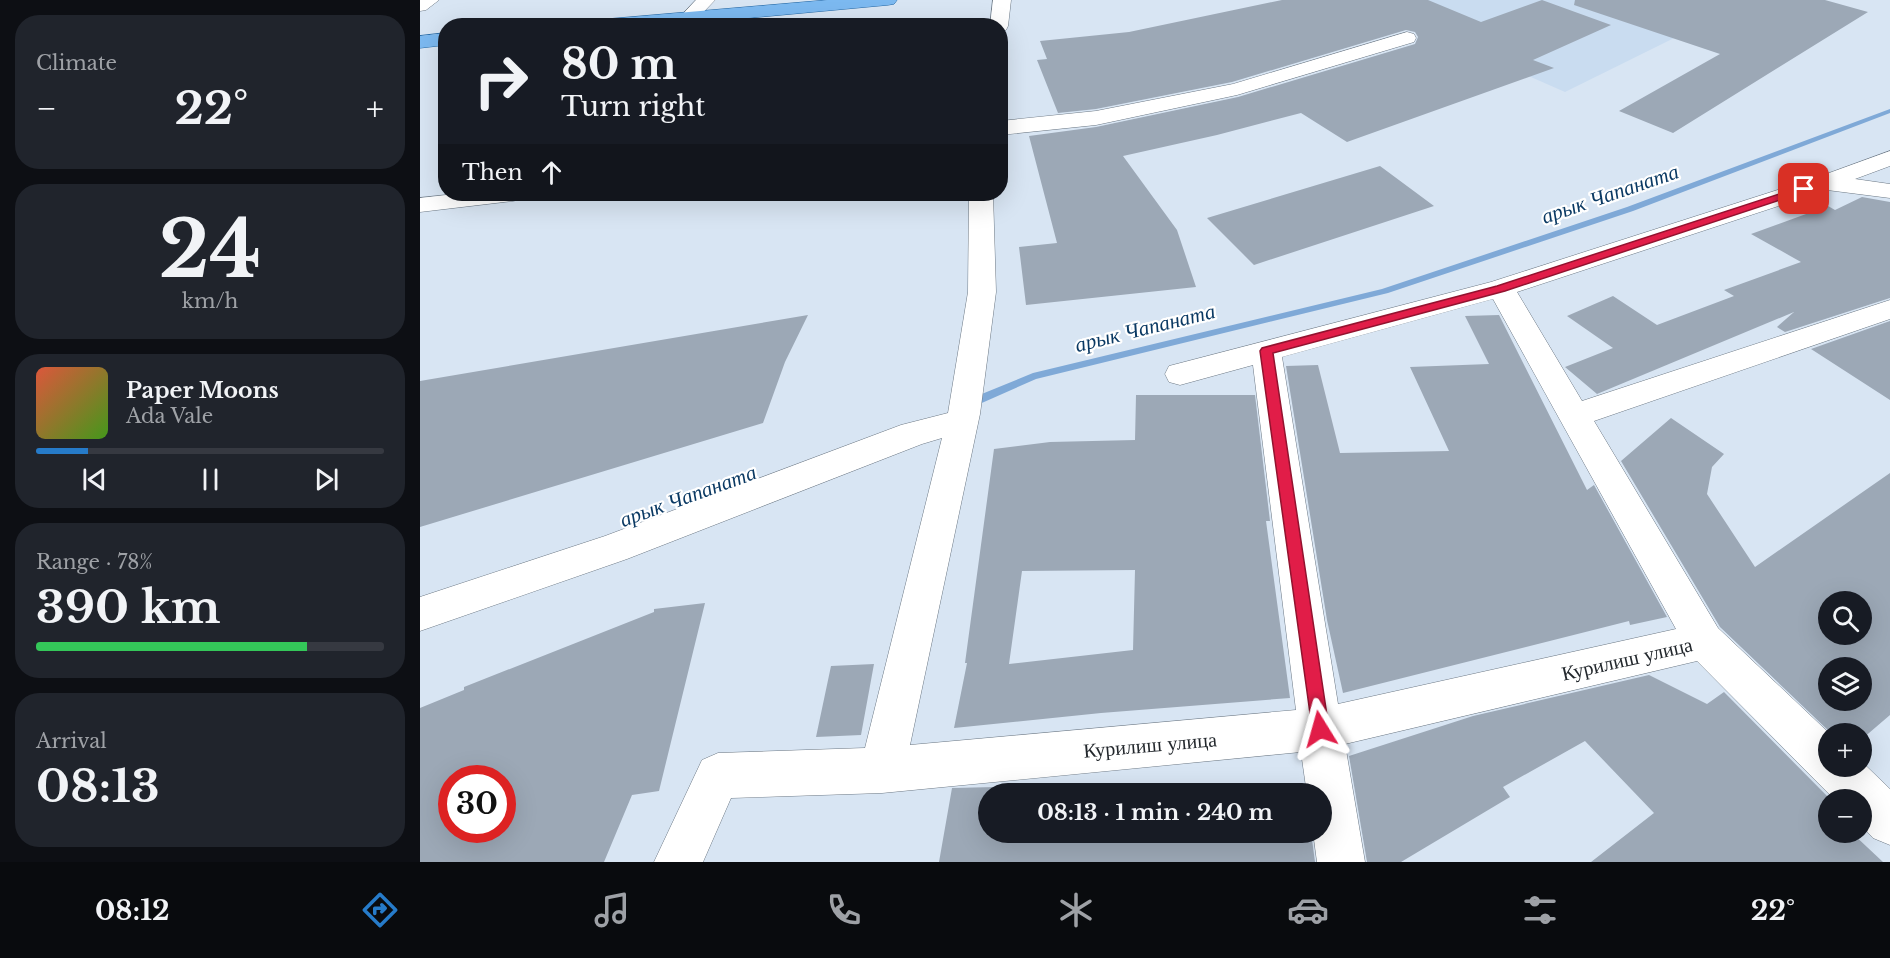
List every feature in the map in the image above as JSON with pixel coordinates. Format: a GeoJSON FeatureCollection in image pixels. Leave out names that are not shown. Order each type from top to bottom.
{"type":"FeatureCollection","features":[{"type":"Feature","properties":{"kind":"main road"},"geometry":{"type":"LineString","coordinates":[[680,18],[888,0]]}},
{"type":"Feature","properties":{"kind":"main road"},"geometry":{"type":"LineString","coordinates":[[420,42],[438,40]]}},
{"type":"Feature","properties":{"kind":"street"},"geometry":{"type":"LineString","coordinates":[[420,6],[430,0]]}},
{"type":"Feature","properties":{"kind":"street"},"geometry":{"type":"LineString","coordinates":[[690,17],[706,0]]}},
{"type":"Feature","properties":{"kind":"street"},"geometry":{"type":"LineString","coordinates":[[1000,18],[1002,0]]}},
{"type":"Feature","properties":{"kind":"street"},"geometry":{"type":"LineString","coordinates":[[1008,127],[1096,118],[1237,88],[1407,38]]}},
{"type":"Feature","properties":{"kind":"street"},"geometry":{"type":"LineString","coordinates":[[1180,374],[1501,288],[1826,182],[1890,158]]}},
{"type":"Feature","properties":{"kind":"street"},"geometry":{"type":"LineString","coordinates":[[1826,182],[1890,191]]}},
{"type":"Feature","properties":{"kind":"street"},"geometry":{"type":"LineString","coordinates":[[420,205],[454,201]]}},
{"type":"Feature","properties":{"kind":"street"},"geometry":{"type":"LineString","coordinates":[[882,770],[963,418],[982,292],[981,201]]}},
{"type":"Feature","properties":{"kind":"street","name":"Курилиш улица"},"geometry":{"type":"LineString","coordinates":[[678,862],[718,776],[882,770],[1320,729],[1704,641],[1501,288]]}},
{"type":"Feature","properties":{"kind":"street"},"geometry":{"type":"LineString","coordinates":[[1575,415],[1890,309]]}},
{"type":"Feature","properties":{"kind":"street"},"geometry":{"type":"LineString","coordinates":[[1266,351],[1341,862]]}},
{"type":"Feature","properties":{"kind":"street"},"geometry":{"type":"LineString","coordinates":[[420,614],[614,548],[913,434],[963,418]]}},
{"type":"Feature","properties":{"kind":"street"},"geometry":{"type":"LineString","coordinates":[[1704,641],[1818,752]]}},
{"type":"Feature","properties":{"kind":"street"},"geometry":{"type":"LineString","coordinates":[[1846,777],[1886,810]]}},
{"type":"Feature","properties":{"kind":"shaded area"},"geometry":{"type":"Polygon","coordinates":[[[1356,0],[1751,0],[1565,92],[1356,0]]]}},
{"type":"Feature","properties":{"kind":"building"},"geometry":{"type":"Polygon","coordinates":[[[1282,0],[1428,0],[1481,22],[1542,0],[1611,25],[1533,60],[1554,68],[1347,142],[1301,113],[1123,156],[1177,230],[1196,287],[1026,305],[1019,247],[1057,243],[1029,136],[1096,127],[1238,97],[1415,44],[1418,37],[1415,32],[1406,30],[1232,82],[1096,109],[1058,113],[1037,60],[1047,59],[1040,41],[1129,32],[1282,0]]]}},
{"type":"Feature","properties":{"kind":"building"},"geometry":{"type":"Polygon","coordinates":[[[1575,0],[1825,0],[1868,12],[1673,133],[1619,111],[1720,54],[1574,5],[1575,0]]]}},
{"type":"Feature","properties":{"kind":"building"},"geometry":{"type":"Polygon","coordinates":[[[1380,166],[1434,206],[1254,265],[1207,218],[1380,166]]]}},
{"type":"Feature","properties":{"kind":"building"},"geometry":{"type":"Polygon","coordinates":[[[1862,197],[1890,202],[1890,298],[1785,332],[1777,327],[1794,312],[1597,394],[1565,367],[1613,348],[1567,316],[1613,296],[1657,325],[1734,296],[1724,290],[1801,262],[1751,234],[1828,206],[1835,210],[1862,197]]]}},
{"type":"Feature","properties":{"kind":"building"},"geometry":{"type":"Polygon","coordinates":[[[808,315],[785,362],[763,423],[420,527],[420,381],[808,315]]]}},
{"type":"Feature","properties":{"kind":"building"},"geometry":{"type":"Polygon","coordinates":[[[1499,315],[1587,490],[1594,485],[1667,617],[1630,625],[1629,621],[1343,693],[1327,620],[1286,366],[1318,365],[1340,453],[1449,451],[1410,367],[1489,364],[1465,316],[1499,315]]]}},
{"type":"Feature","properties":{"kind":"building"},"geometry":{"type":"Polygon","coordinates":[[[1890,321],[1890,400],[1811,349],[1890,321]]]}},
{"type":"Feature","properties":{"kind":"building"},"geometry":{"type":"Polygon","coordinates":[[[1136,395],[1255,395],[1270,521],[1266,521],[1290,698],[1101,713],[954,728],[967,663],[965,663],[994,449],[1050,442],[1135,440],[1136,395]],[[1135,570],[1022,571],[1009,664],[1133,650],[1135,570]]]}},
{"type":"Feature","properties":{"kind":"building"},"geometry":{"type":"Polygon","coordinates":[[[1671,418],[1724,454],[1712,467],[1707,494],[1755,567],[1890,473],[1890,715],[1872,730],[1872,723],[1820,723],[1720,627],[1621,461],[1671,418]]]}},
{"type":"Feature","properties":{"kind":"building"},"geometry":{"type":"Polygon","coordinates":[[[705,603],[659,791],[632,795],[604,862],[420,862],[420,708],[464,690],[464,687],[654,612],[654,609],[705,603]]]}},
{"type":"Feature","properties":{"kind":"building"},"geometry":{"type":"Polygon","coordinates":[[[874,664],[861,735],[816,737],[831,666],[874,664]]]}},
{"type":"Feature","properties":{"kind":"building"},"geometry":{"type":"Polygon","coordinates":[[[1649,675],[1707,704],[1724,692],[1820,789],[1818,789],[1818,843],[1863,843],[1883,862],[1591,862],[1654,813],[1585,741],[1503,787],[1510,797],[1401,862],[1367,862],[1349,756],[1473,716],[1649,675]]]}},
{"type":"Feature","properties":{"kind":"building"},"geometry":{"type":"Polygon","coordinates":[[[978,787],[978,843],[1312,843],[1315,862],[939,862],[952,788],[978,787]]]}},
{"type":"Feature","properties":{"kind":"waterway","name":"арык Чапаната"},"geometry":{"type":"LineString","coordinates":[[971,403],[1033,376],[1385,291],[1630,209],[1889,111]]}},
{"type":"Feature","properties":{"kind":"route"},"geometry":{"type":"LineString","coordinates":[[1320,729],[1266,351],[1501,288],[1804,189]]}}]}
